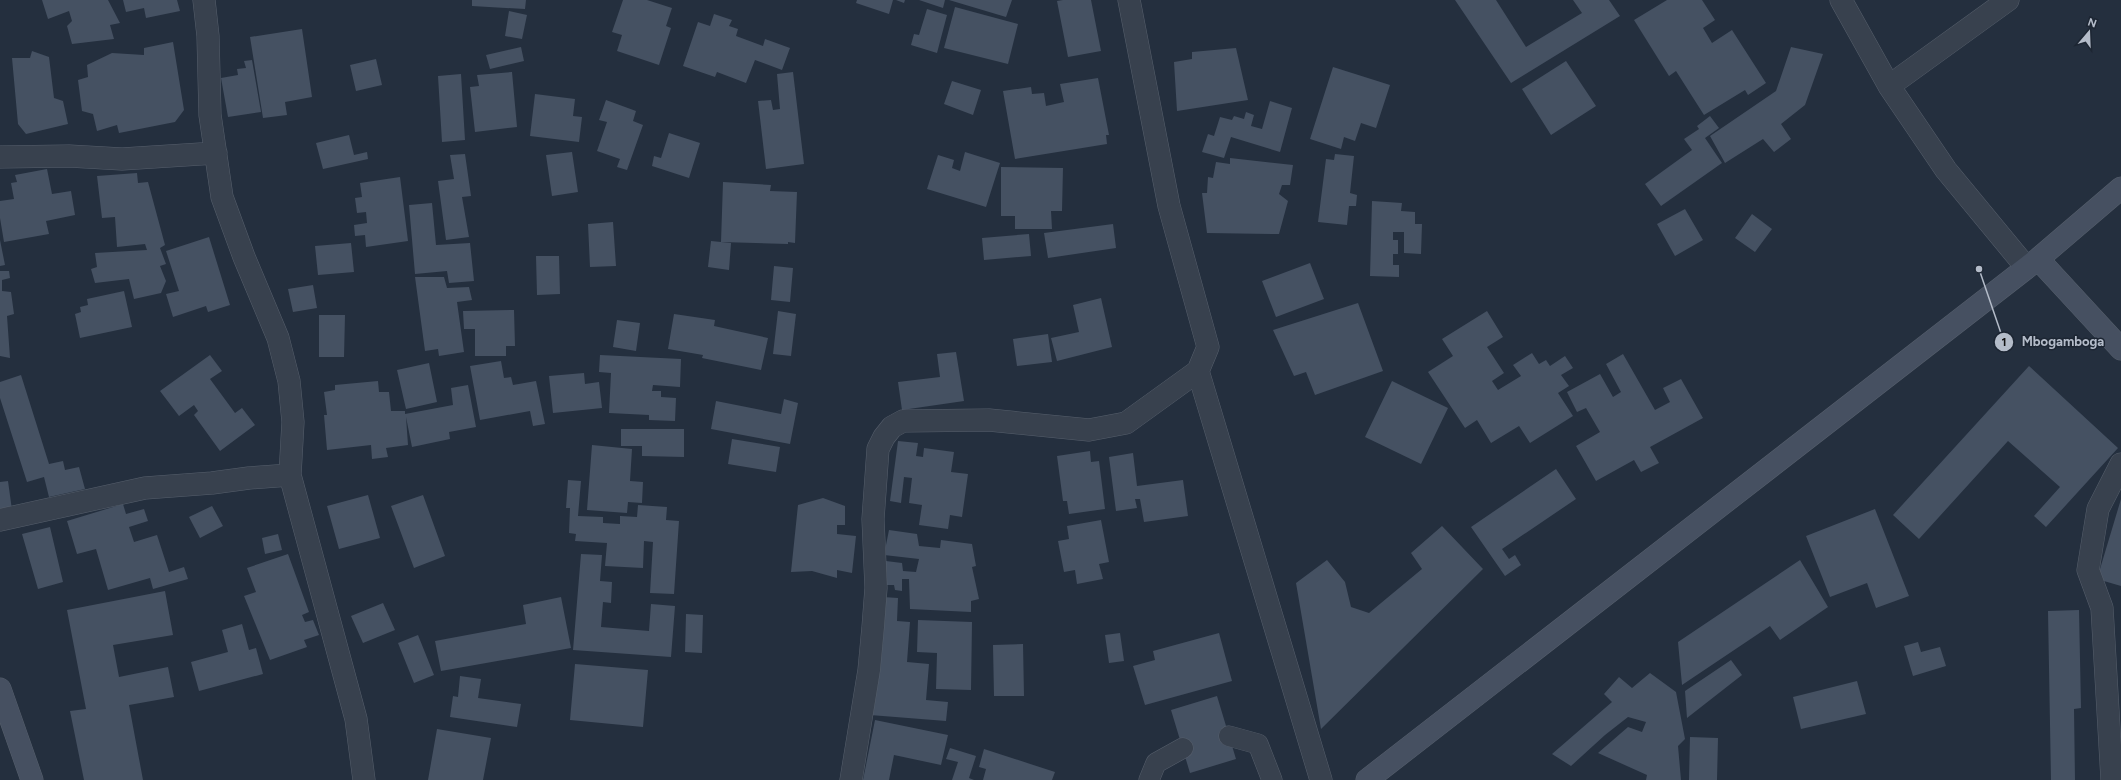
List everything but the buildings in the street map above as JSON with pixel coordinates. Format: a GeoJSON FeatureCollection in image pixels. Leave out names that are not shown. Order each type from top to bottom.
{"type":"FeatureCollection","features":[{"type":"Feature","properties":{"kind":"main road"},"geometry":{"type":"LineString","coordinates":[[1367,780],[2032,263],[2121,188]]}},
{"type":"Feature","properties":{"kind":"main road"},"geometry":{"type":"LineString","coordinates":[[2032,263],[2121,349]]}},
{"type":"Feature","properties":{"kind":"main road"},"geometry":{"type":"LineString","coordinates":[[0,689],[32,780]]}},
{"type":"Feature","properties":{"kind":"street"},"geometry":{"type":"LineString","coordinates":[[204,0],[208,36],[210,115],[222,197],[244,257],[278,338],[289,381],[293,422],[290,475],[356,719],[364,780]]}},
{"type":"Feature","properties":{"kind":"street"},"geometry":{"type":"LineString","coordinates":[[851,780],[869,670],[873,627],[876,588],[873,518],[876,465],[878,449],[887,431],[903,421],[989,420],[1089,430],[1126,423],[1198,371],[1208,347],[1169,206],[1129,0]]}},
{"type":"Feature","properties":{"kind":"street"},"geometry":{"type":"LineString","coordinates":[[1841,0],[1889,86],[1946,170],[2032,263]]}},
{"type":"Feature","properties":{"kind":"street"},"geometry":{"type":"LineString","coordinates":[[1889,86],[2008,0]]}},
{"type":"Feature","properties":{"kind":"street"},"geometry":{"type":"LineString","coordinates":[[0,157],[69,156],[122,159],[216,153]]}},
{"type":"Feature","properties":{"kind":"street"},"geometry":{"type":"LineString","coordinates":[[1198,371],[1321,780]]}},
{"type":"Feature","properties":{"kind":"street"},"geometry":{"type":"LineString","coordinates":[[2112,780],[2102,608],[2088,570],[2098,509],[2121,464]]}},
{"type":"Feature","properties":{"kind":"street"},"geometry":{"type":"LineString","coordinates":[[0,520],[145,488],[212,484],[249,478],[290,475]]}},
{"type":"Feature","properties":{"kind":"lane"},"geometry":{"type":"LineString","coordinates":[[1229,736],[1258,744],[1272,780]]}},
{"type":"Feature","properties":{"kind":"lane"},"geometry":{"type":"LineString","coordinates":[[1149,780],[1156,763],[1183,748]]}},
{"type":"Feature","properties":{"kind":"place","name":"Mbogamboga"},"geometry":{"type":"Point","coordinates":[1979,269]}}]}
